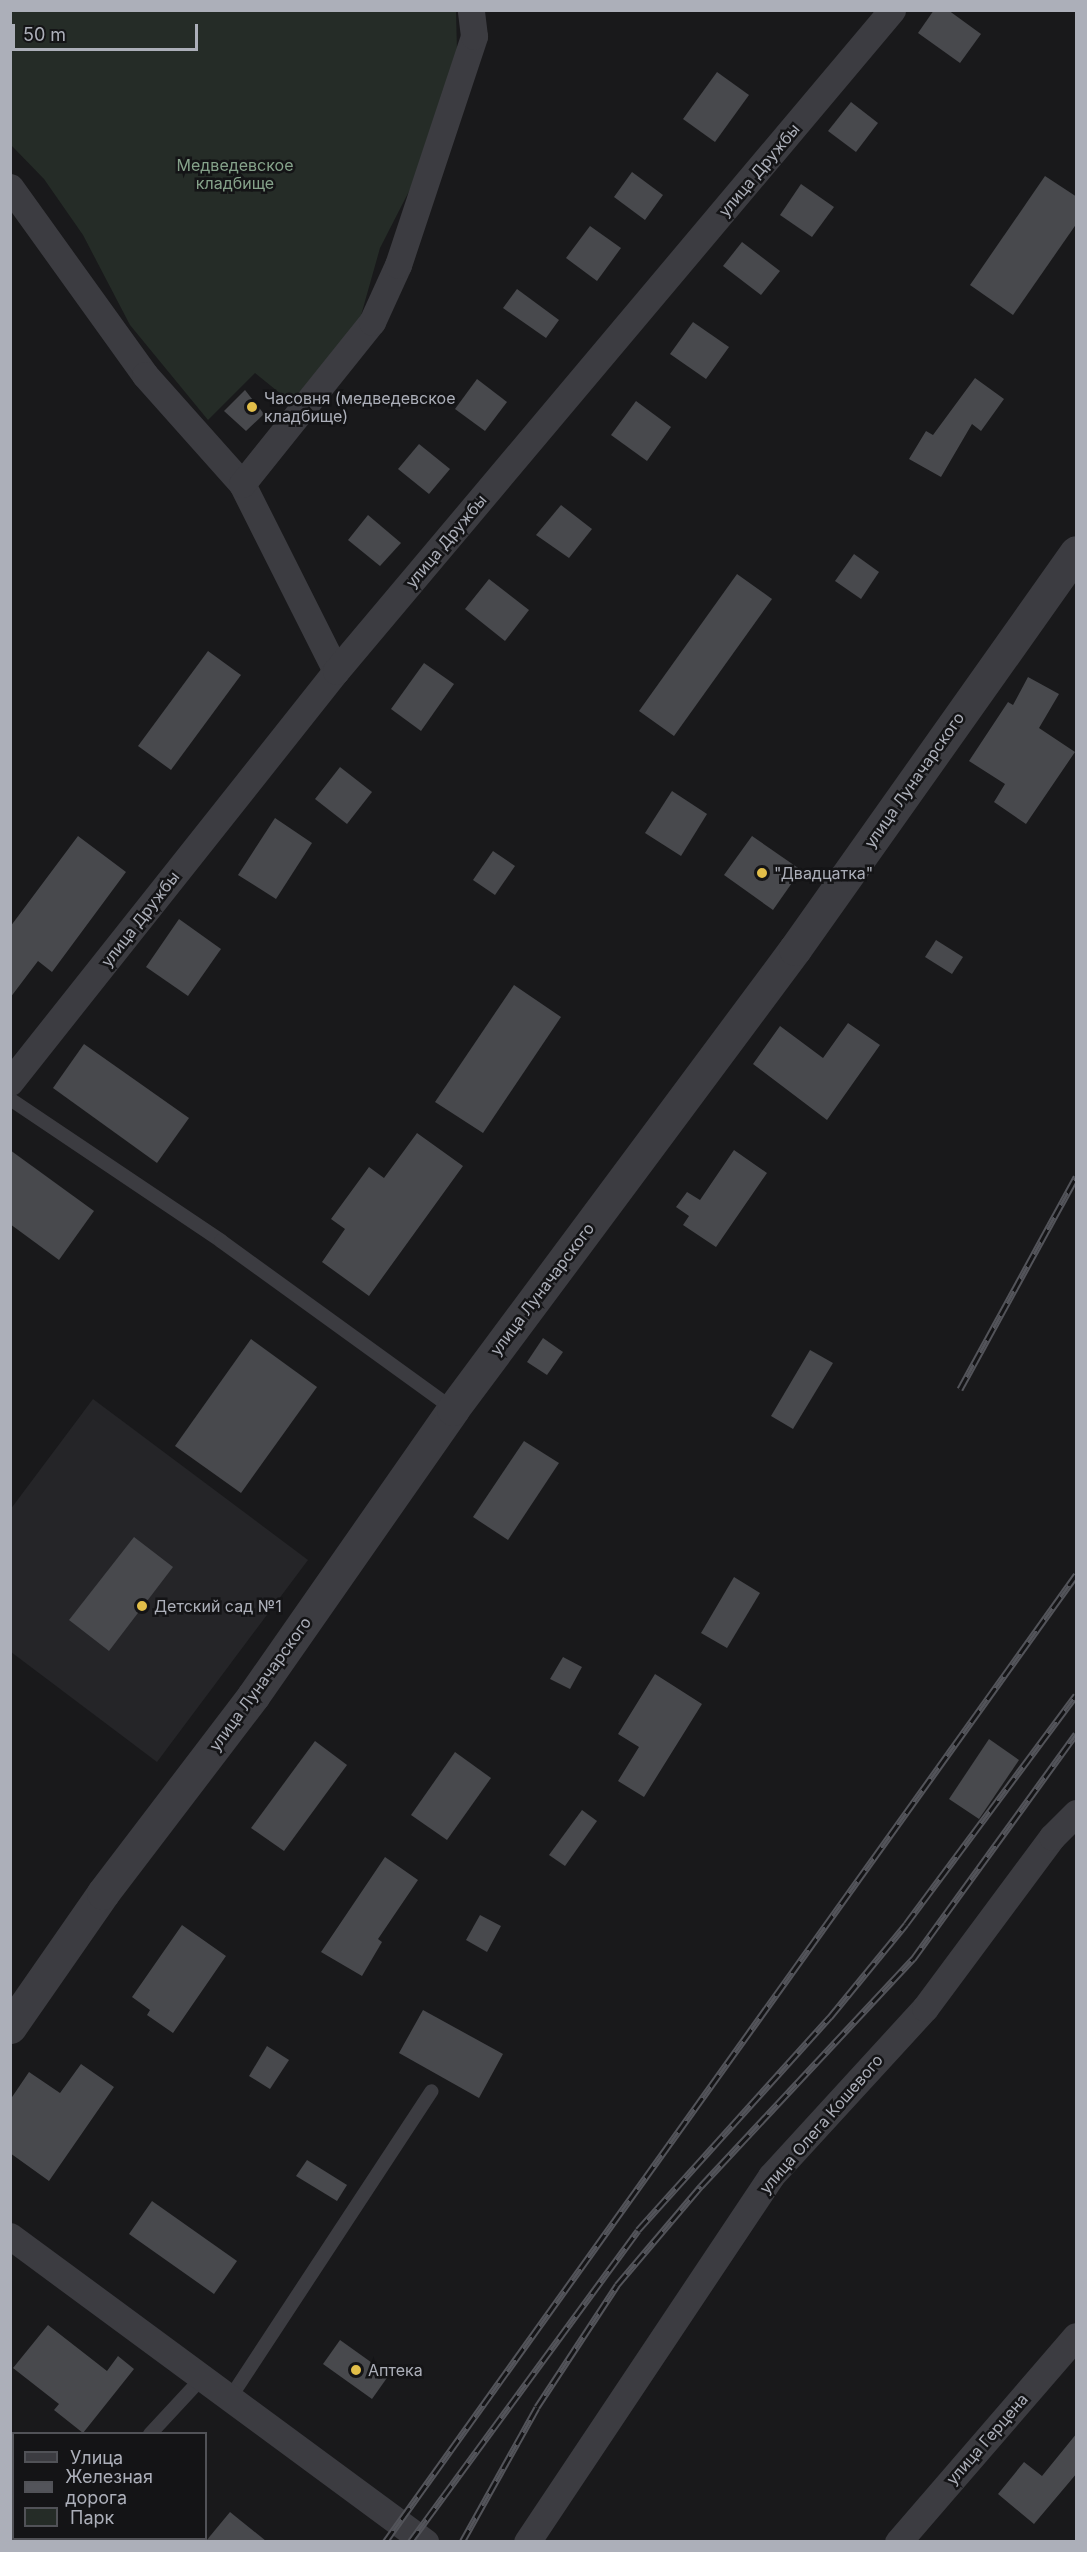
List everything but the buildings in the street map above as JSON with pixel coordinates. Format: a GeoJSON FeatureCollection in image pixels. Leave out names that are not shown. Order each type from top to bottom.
{"type":"FeatureCollection","features":[{"type":"Feature","properties":{"kind":"street"},"geometry":{"type":"LineString","coordinates":[[242,484],[372,322],[398,265],[474,36],[471,10]]}},
{"type":"Feature","properties":{"kind":"street","name":"улица Дружбы"},"geometry":{"type":"LineString","coordinates":[[10,1082],[336,671],[892,10]]}},
{"type":"Feature","properties":{"kind":"street"},"geometry":{"type":"LineString","coordinates":[[10,188],[145,375],[242,484],[336,671]]}},
{"type":"Feature","properties":{"kind":"street","name":"улица Луначарского"},"geometry":{"type":"LineString","coordinates":[[10,2027],[103,1893],[254,1696],[453,1409],[795,950],[1077,552]]}},
{"type":"Feature","properties":{"kind":"street","name":"улица Олега Кошевого"},"geometry":{"type":"LineString","coordinates":[[527,2541],[771,2176],[925,2008],[1052,1837],[1077,1813]]}},
{"type":"Feature","properties":{"kind":"street"},"geometry":{"type":"LineString","coordinates":[[10,2236],[424,2541]]}},
{"type":"Feature","properties":{"kind":"street","name":"улица Герцена"},"geometry":{"type":"LineString","coordinates":[[897,2541],[1077,2336]]}},
{"type":"Feature","properties":{"kind":"lane"},"geometry":{"type":"LineString","coordinates":[[10,1099],[221,1241],[453,1409]]}},
{"type":"Feature","properties":{"kind":"lane"},"geometry":{"type":"LineString","coordinates":[[230,2398],[432,2091]]}},
{"type":"Feature","properties":{"kind":"lane"},"geometry":{"type":"LineString","coordinates":[[151,2432],[202,2378]]}},
{"type":"Feature","properties":{"kind":"shaded area","name":"Детский сад №1"},"geometry":{"type":"Polygon","coordinates":[[[93,1399],[308,1560],[157,1762],[11,1652],[10,1510],[93,1399]]]}},
{"type":"Feature","properties":{"kind":"green space","name":"Медведевское кладбище"},"geometry":{"type":"Polygon","coordinates":[[[11,11],[456,11],[457,51],[426,158],[380,248],[360,319],[292,403],[255,373],[208,420],[130,325],[83,235],[44,179],[11,145],[11,11]]]}},
{"type":"Feature","properties":{"kind":"railway"},"geometry":{"type":"LineString","coordinates":[[960,1389],[1076,1177]]}},
{"type":"Feature","properties":{"kind":"railway"},"geometry":{"type":"LineString","coordinates":[[385,2542],[1076,1575]]}},
{"type":"Feature","properties":{"kind":"railway"},"geometry":{"type":"LineString","coordinates":[[410,2542],[638,2230],[830,2017],[906,1924],[1076,1695]]}},
{"type":"Feature","properties":{"kind":"railway"},"geometry":{"type":"LineString","coordinates":[[462,2542],[537,2407],[617,2285],[701,2186],[913,1959],[1076,1734]]}},
{"type":"Feature","properties":{"kind":"place","name":"Часовня (медведевское кладбище)"},"geometry":{"type":"Point","coordinates":[252,407]}},
{"type":"Feature","properties":{"kind":"place","name":"\"Двадцатка\""},"geometry":{"type":"Point","coordinates":[762,873]}},
{"type":"Feature","properties":{"kind":"place","name":"Детский сад №1"},"geometry":{"type":"Point","coordinates":[142,1606]}},
{"type":"Feature","properties":{"kind":"place","name":"Аптека"},"geometry":{"type":"Point","coordinates":[356,2370]}}]}
